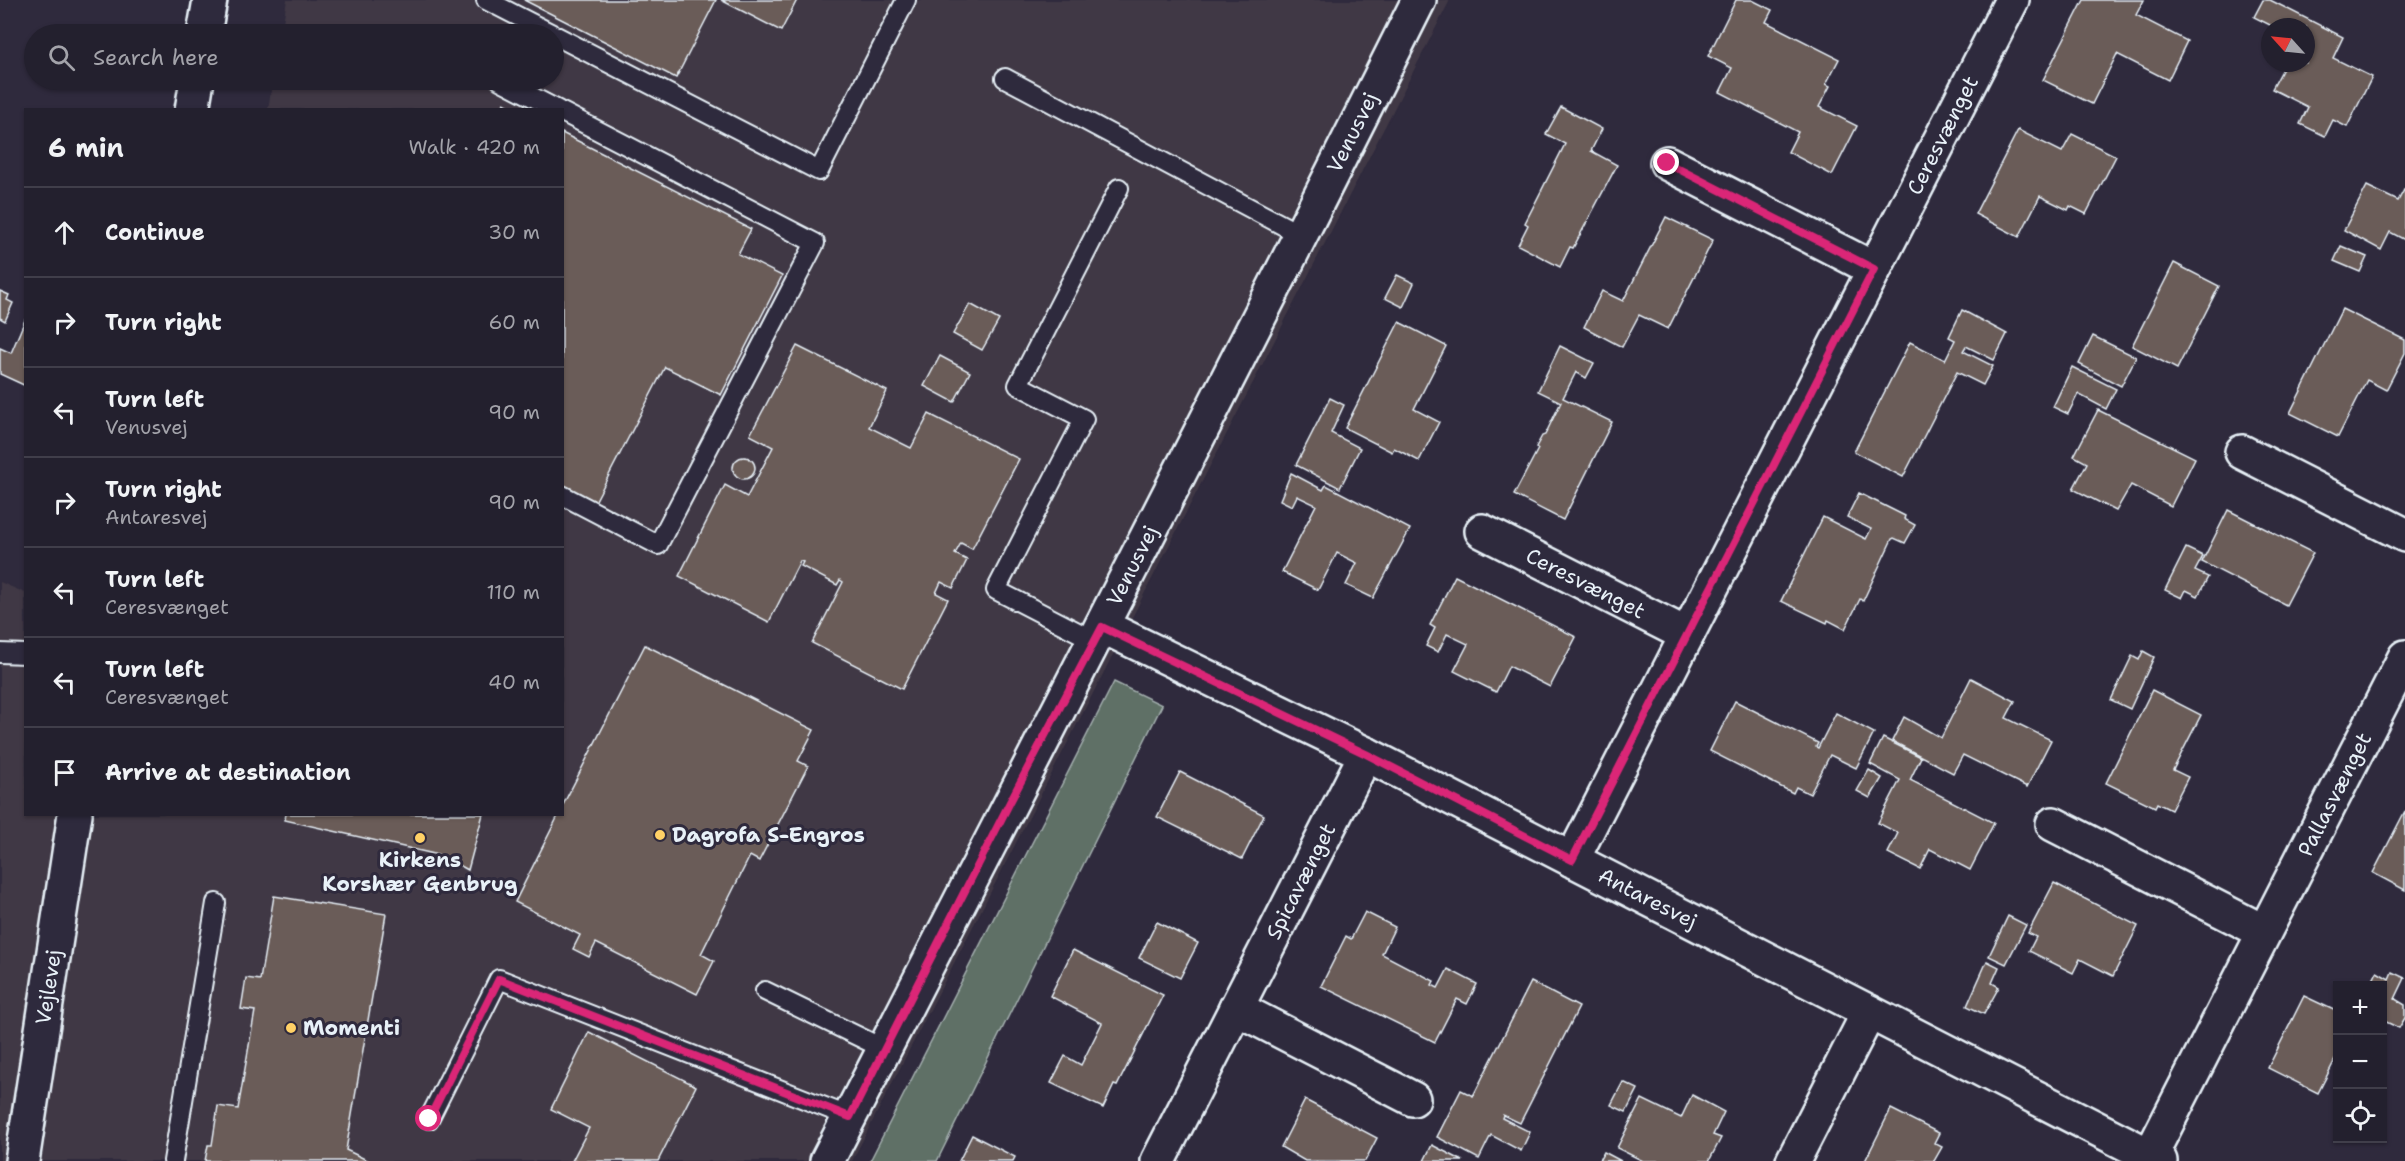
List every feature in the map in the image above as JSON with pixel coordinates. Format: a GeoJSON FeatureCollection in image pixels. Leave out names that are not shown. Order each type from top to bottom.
{"type":"FeatureCollection","features":[{"type":"Feature","properties":{"kind":"street"},"geometry":{"type":"LineString","coordinates":[[206,24],[210,0]]}},
{"type":"Feature","properties":{"kind":"street","name":"Venusvej"},"geometry":{"type":"LineString","coordinates":[[827,1161],[1099,634],[1419,0]]}},
{"type":"Feature","properties":{"kind":"street","name":"Ceresvænget"},"geometry":{"type":"LineString","coordinates":[[1572,860],[2012,0]]}},
{"type":"Feature","properties":{"kind":"street"},"geometry":{"type":"LineString","coordinates":[[192,108],[195,90]]}},
{"type":"Feature","properties":{"kind":"street"},"geometry":{"type":"LineString","coordinates":[[1667,163],[1874,269]]}},
{"type":"Feature","properties":{"kind":"street"},"geometry":{"type":"LineString","coordinates":[[2242,452],[2405,536]]}},
{"type":"Feature","properties":{"kind":"street","name":"Ceresvænget"},"geometry":{"type":"LineString","coordinates":[[1482,531],[1687,635]]}},
{"type":"Feature","properties":{"kind":"street","name":"Antaresvej"},"geometry":{"type":"LineString","coordinates":[[1099,634],[1366,754],[2155,1158]]}},
{"type":"Feature","properties":{"kind":"street","name":"Pallasvænget"},"geometry":{"type":"LineString","coordinates":[[2155,1158],[2264,932],[2405,657]]}},
{"type":"Feature","properties":{"kind":"street","name":"Spicavænget"},"geometry":{"type":"LineString","coordinates":[[1158,1161],[1366,754]]}},
{"type":"Feature","properties":{"kind":"street","name":"Vejlevej"},"geometry":{"type":"LineString","coordinates":[[22,1161],[75,816]]}},
{"type":"Feature","properties":{"kind":"street"},"geometry":{"type":"LineString","coordinates":[[2053,824],[2264,932]]}},
{"type":"Feature","properties":{"kind":"street"},"geometry":{"type":"LineString","coordinates":[[1236,1008],[1413,1099]]}},
{"type":"Feature","properties":{"kind":"street"},"geometry":{"type":"LineString","coordinates":[[1793,1161],[1869,1012]]}},
{"type":"Feature","properties":{"kind":"lane"},"geometry":{"type":"LineString","coordinates":[[486,0],[533,24]]}},
{"type":"Feature","properties":{"kind":"lane"},"geometry":{"type":"LineString","coordinates":[[564,40],[819,171],[906,0]]}},
{"type":"Feature","properties":{"kind":"lane"},"geometry":{"type":"LineString","coordinates":[[1005,78],[1300,235]]}},
{"type":"Feature","properties":{"kind":"lane"},"geometry":{"type":"LineString","coordinates":[[519,90],[554,108]]}},
{"type":"Feature","properties":{"kind":"lane"},"geometry":{"type":"LineString","coordinates":[[564,113],[815,243],[658,545],[564,496]]}},
{"type":"Feature","properties":{"kind":"lane"},"geometry":{"type":"LineString","coordinates":[[1099,634],[996,590],[1084,419],[1018,385],[1119,188]]}},
{"type":"Feature","properties":{"kind":"lane"},"geometry":{"type":"LineString","coordinates":[[0,653],[24,654]]}},
{"type":"Feature","properties":{"kind":"lane"},"geometry":{"type":"LineString","coordinates":[[173,1161],[216,903]]}},
{"type":"Feature","properties":{"kind":"lane"},"geometry":{"type":"LineString","coordinates":[[429,1119],[499,979],[850,1117]]}},
{"type":"Feature","properties":{"kind":"lane"},"geometry":{"type":"LineString","coordinates":[[765,991],[884,1049]]}},
{"type":"Feature","properties":{"kind":"shaded area"},"geometry":{"type":"Polygon","coordinates":[[[287,0],[1450,0],[852,1161],[0,1161],[0,582],[24,593],[24,816],[564,816],[564,108],[268,108],[271,90],[564,90],[564,24],[283,24],[287,0]]]}},
{"type":"Feature","properties":{"kind":"green space"},"geometry":{"type":"Polygon","coordinates":[[[1114,682],[1162,705],[937,1161],[870,1161],[1114,682]]]}},
{"type":"Feature","properties":{"kind":"building"},"geometry":{"type":"Polygon","coordinates":[[[524,0],[716,0],[676,78],[524,0]]]}},
{"type":"Feature","properties":{"kind":"building"},"geometry":{"type":"Polygon","coordinates":[[[721,0],[797,0],[781,31],[721,0]]]}},
{"type":"Feature","properties":{"kind":"building"},"geometry":{"type":"Polygon","coordinates":[[[1736,0],[1752,0],[1772,10],[1766,22],[1839,59],[1826,84],[1830,86],[1819,107],[1857,126],[1832,175],[1788,152],[1798,132],[1720,92],[1732,68],[1708,56],[1736,0]]]}},
{"type":"Feature","properties":{"kind":"building"},"geometry":{"type":"Polygon","coordinates":[[[2084,0],[2144,0],[2136,15],[2187,41],[2168,80],[2117,54],[2092,104],[2043,80],[2084,0]]]}},
{"type":"Feature","properties":{"kind":"building"},"geometry":{"type":"Polygon","coordinates":[[[2263,0],[2270,0],[2306,18],[2261,18],[2261,20],[2254,17],[2263,0]]]}},
{"type":"Feature","properties":{"kind":"building"},"geometry":{"type":"Polygon","coordinates":[[[2315,23],[2343,37],[2333,58],[2372,77],[2347,127],[2333,120],[2325,136],[2300,124],[2308,107],[2272,89],[2281,72],[2315,72],[2315,23]]]}},
{"type":"Feature","properties":{"kind":"building"},"geometry":{"type":"Polygon","coordinates":[[[504,103],[513,108],[502,108],[504,103]]]}},
{"type":"Feature","properties":{"kind":"building"},"geometry":{"type":"Polygon","coordinates":[[[1561,107],[1602,129],[1591,151],[1617,165],[1573,248],[1570,247],[1560,267],[1518,245],[1528,225],[1525,223],[1565,144],[1546,134],[1561,107]]]}},
{"type":"Feature","properties":{"kind":"building"},"geometry":{"type":"Polygon","coordinates":[[[2018,130],[2062,152],[2072,134],[2116,156],[2086,214],[2070,206],[2068,210],[2040,196],[2019,237],[1975,214],[2018,130]]]}},
{"type":"Feature","properties":{"kind":"building"},"geometry":{"type":"Polygon","coordinates":[[[564,134],[751,229],[738,254],[782,276],[721,395],[665,367],[595,502],[564,486],[564,134]]]}},
{"type":"Feature","properties":{"kind":"building"},"geometry":{"type":"Polygon","coordinates":[[[2367,186],[2398,201],[2405,188],[2405,240],[2390,232],[2381,250],[2344,230],[2367,186]]]}},
{"type":"Feature","properties":{"kind":"building"},"geometry":{"type":"Polygon","coordinates":[[[1666,217],[1713,240],[1668,329],[1639,315],[1622,347],[1584,327],[1602,291],[1623,301],[1666,217]]]}},
{"type":"Feature","properties":{"kind":"building"},"geometry":{"type":"Polygon","coordinates":[[[2341,246],[2367,257],[2360,272],[2334,261],[2341,246]]]}},
{"type":"Feature","properties":{"kind":"building"},"geometry":{"type":"Polygon","coordinates":[[[2174,263],[2219,286],[2177,369],[2132,346],[2174,263]]]}},
{"type":"Feature","properties":{"kind":"building"},"geometry":{"type":"Polygon","coordinates":[[[1397,275],[1414,283],[1403,307],[1385,298],[1397,275]]]}},
{"type":"Feature","properties":{"kind":"building"},"geometry":{"type":"Polygon","coordinates":[[[0,291],[9,295],[7,300],[13,303],[5,321],[0,318],[0,291]]]}},
{"type":"Feature","properties":{"kind":"building"},"geometry":{"type":"Polygon","coordinates":[[[970,304],[999,320],[982,350],[953,334],[970,304]]]}},
{"type":"Feature","properties":{"kind":"building"},"geometry":{"type":"Polygon","coordinates":[[[2342,309],[2405,340],[2405,353],[2386,390],[2367,380],[2338,437],[2290,413],[2342,309]]]}},
{"type":"Feature","properties":{"kind":"building"},"geometry":{"type":"Polygon","coordinates":[[[1962,310],[2007,334],[1994,360],[1966,346],[1963,351],[1993,366],[1983,385],[1957,372],[1903,477],[1854,452],[1910,342],[1945,360],[1955,340],[1949,337],[1962,310]]]}},
{"type":"Feature","properties":{"kind":"building"},"geometry":{"type":"Polygon","coordinates":[[[24,322],[24,385],[0,374],[0,348],[11,353],[24,322]]]}},
{"type":"Feature","properties":{"kind":"building"},"geometry":{"type":"Polygon","coordinates":[[[1399,322],[1446,346],[1414,409],[1439,422],[1419,461],[1394,448],[1392,452],[1345,428],[1399,322]]]}},
{"type":"Feature","properties":{"kind":"building"},"geometry":{"type":"Polygon","coordinates":[[[2093,336],[2136,357],[2121,386],[2079,364],[2093,336]]]}},
{"type":"Feature","properties":{"kind":"building"},"geometry":{"type":"Polygon","coordinates":[[[797,346],[887,391],[869,427],[911,448],[929,414],[1019,459],[972,549],[961,543],[955,554],[967,560],[953,588],[941,582],[936,593],[948,599],[902,689],[812,643],[843,582],[840,580],[837,585],[801,566],[803,562],[800,561],[769,622],[679,576],[725,485],[747,497],[773,447],[750,435],[797,346]]]}},
{"type":"Feature","properties":{"kind":"building"},"geometry":{"type":"Polygon","coordinates":[[[1560,346],[1594,363],[1586,378],[1576,372],[1563,398],[1612,422],[1563,520],[1514,495],[1538,449],[1536,447],[1545,435],[1561,402],[1538,391],[1560,346]]]}},
{"type":"Feature","properties":{"kind":"building"},"geometry":{"type":"Polygon","coordinates":[[[940,356],[970,372],[954,402],[924,386],[940,356]]]}},
{"type":"Feature","properties":{"kind":"building"},"geometry":{"type":"Polygon","coordinates":[[[2072,367],[2116,389],[2106,409],[2078,394],[2068,414],[2053,407],[2072,367]]]}},
{"type":"Feature","properties":{"kind":"building"},"geometry":{"type":"Polygon","coordinates":[[[1330,398],[1344,405],[1331,433],[1360,448],[1340,488],[1296,465],[1330,398]]]}},
{"type":"Feature","properties":{"kind":"building"},"geometry":{"type":"Polygon","coordinates":[[[2098,410],[2195,458],[2171,506],[2131,485],[2116,511],[2073,489],[2087,463],[2074,456],[2098,410]]]}},
{"type":"Feature","properties":{"kind":"building"},"geometry":{"type":"Polygon","coordinates":[[[744,457],[752,460],[755,468],[752,476],[744,479],[736,476],[733,468],[736,460],[744,457]]]}},
{"type":"Feature","properties":{"kind":"building"},"geometry":{"type":"Polygon","coordinates":[[[1291,473],[1323,490],[1326,485],[1410,529],[1373,598],[1346,585],[1357,563],[1337,553],[1318,590],[1282,572],[1316,505],[1297,496],[1292,506],[1280,500],[1291,473]]]}},
{"type":"Feature","properties":{"kind":"building"},"geometry":{"type":"Polygon","coordinates":[[[1859,493],[1905,516],[1904,519],[1915,525],[1905,543],[1892,539],[1863,601],[1860,599],[1845,629],[1781,601],[1823,517],[1866,539],[1871,529],[1847,517],[1859,493]]]}},
{"type":"Feature","properties":{"kind":"building"},"geometry":{"type":"Polygon","coordinates":[[[2228,510],[2313,553],[2286,605],[2202,562],[2228,510]]]}},
{"type":"Feature","properties":{"kind":"building"},"geometry":{"type":"Polygon","coordinates":[[[2186,548],[2203,556],[2195,571],[2208,577],[2198,596],[2186,590],[2182,598],[2165,590],[2186,548]]]}},
{"type":"Feature","properties":{"kind":"building"},"geometry":{"type":"Polygon","coordinates":[[[1455,576],[1576,637],[1550,687],[1509,666],[1496,692],[1454,671],[1468,644],[1447,634],[1438,652],[1426,646],[1435,628],[1430,625],[1455,576]]]}},
{"type":"Feature","properties":{"kind":"building","name":"Dagrofa S-Engros"},"geometry":{"type":"Polygon","coordinates":[[[645,645],[814,730],[798,761],[808,766],[759,861],[750,856],[701,954],[714,961],[697,994],[596,943],[589,957],[573,949],[580,935],[515,902],[558,816],[564,816],[564,803],[645,645]]]}},
{"type":"Feature","properties":{"kind":"building"},"geometry":{"type":"Polygon","coordinates":[[[2143,651],[2154,657],[2130,709],[2111,700],[2132,656],[2139,660],[2143,651]]]}},
{"type":"Feature","properties":{"kind":"building"},"geometry":{"type":"Polygon","coordinates":[[[1971,678],[2015,701],[2006,718],[2051,740],[2027,787],[1963,755],[1953,773],[1892,741],[1904,717],[1941,738],[1971,678]]]}},
{"type":"Feature","properties":{"kind":"building"},"geometry":{"type":"Polygon","coordinates":[[[2152,690],[2201,715],[2173,770],[2188,777],[2171,810],[2157,803],[2155,807],[2106,783],[2152,690]]]}},
{"type":"Feature","properties":{"kind":"building"},"geometry":{"type":"Polygon","coordinates":[[[1735,701],[1818,743],[1816,747],[1818,748],[1836,713],[1874,733],[1856,768],[1830,755],[1810,794],[1796,787],[1793,793],[1710,751],[1735,701]]]}},
{"type":"Feature","properties":{"kind":"building"},"geometry":{"type":"Polygon","coordinates":[[[1883,738],[1921,757],[1910,780],[1994,823],[1970,870],[1930,849],[1920,869],[1888,853],[1898,833],[1878,823],[1900,780],[1870,764],[1883,738]]]}},
{"type":"Feature","properties":{"kind":"building"},"geometry":{"type":"Polygon","coordinates":[[[1869,770],[1882,778],[1870,798],[1857,791],[1869,770]]]}},
{"type":"Feature","properties":{"kind":"building"},"geometry":{"type":"Polygon","coordinates":[[[1180,772],[1264,815],[1242,859],[1157,817],[1180,772]]]}},
{"type":"Feature","properties":{"kind":"building"},"geometry":{"type":"Polygon","coordinates":[[[2405,811],[2405,890],[2373,873],[2405,811]]]}},
{"type":"Feature","properties":{"kind":"building","name":"Kirkens Korshær Genbrug"},"geometry":{"type":"Polygon","coordinates":[[[286,816],[482,816],[468,870],[443,856],[285,820],[286,816]]]}},
{"type":"Feature","properties":{"kind":"building"},"geometry":{"type":"Polygon","coordinates":[[[2054,883],[2138,926],[2113,976],[2080,959],[2073,973],[2029,951],[2036,937],[2028,933],[2054,883]]]}},
{"type":"Feature","properties":{"kind":"building"},"geometry":{"type":"Polygon","coordinates":[[[274,896],[386,914],[346,1150],[369,1161],[205,1161],[208,1145],[212,1145],[218,1106],[238,1109],[255,1011],[241,1009],[246,978],[260,980],[274,896]]]}},
{"type":"Feature","properties":{"kind":"building"},"geometry":{"type":"Polygon","coordinates":[[[1365,912],[1395,927],[1382,954],[1434,981],[1432,985],[1438,988],[1448,969],[1477,984],[1467,1004],[1457,999],[1435,1042],[1321,986],[1346,936],[1351,939],[1365,912]]]}},
{"type":"Feature","properties":{"kind":"building"},"geometry":{"type":"Polygon","coordinates":[[[2008,916],[2026,925],[2006,964],[1989,956],[2008,916]]]}},
{"type":"Feature","properties":{"kind":"building"},"geometry":{"type":"Polygon","coordinates":[[[1157,922],[1198,943],[1180,978],[1139,958],[1157,922]]]}},
{"type":"Feature","properties":{"kind":"building"},"geometry":{"type":"Polygon","coordinates":[[[1073,950],[1163,995],[1117,1086],[1114,1085],[1103,1108],[1051,1083],[1065,1056],[1081,1065],[1102,1023],[1050,996],[1073,950]]]}},
{"type":"Feature","properties":{"kind":"building"},"geometry":{"type":"Polygon","coordinates":[[[1987,961],[1999,967],[1992,983],[1999,987],[1984,1014],[1967,1006],[1987,961]]]}},
{"type":"Feature","properties":{"kind":"building"},"geometry":{"type":"Polygon","coordinates":[[[2377,972],[2389,979],[2392,972],[2405,978],[2395,999],[2405,1005],[2405,1018],[2399,1028],[2387,1022],[2387,981],[2372,981],[2377,972]]]}},
{"type":"Feature","properties":{"kind":"building"},"geometry":{"type":"Polygon","coordinates":[[[1531,982],[1579,1007],[1520,1123],[1503,1115],[1502,1118],[1530,1132],[1521,1151],[1491,1135],[1479,1159],[1437,1137],[1461,1090],[1473,1096],[1531,982]]]}},
{"type":"Feature","properties":{"kind":"building"},"geometry":{"type":"Polygon","coordinates":[[[2304,996],[2333,1010],[2333,1064],[2318,1093],[2268,1068],[2304,996]]]}},
{"type":"Feature","properties":{"kind":"building"},"geometry":{"type":"Polygon","coordinates":[[[589,1032],[696,1086],[658,1161],[572,1161],[589,1128],[551,1109],[589,1032]]]}},
{"type":"Feature","properties":{"kind":"building"},"geometry":{"type":"Polygon","coordinates":[[[1623,1082],[1638,1089],[1626,1112],[1611,1105],[1623,1082]]]}},
{"type":"Feature","properties":{"kind":"building"},"geometry":{"type":"Polygon","coordinates":[[[1692,1095],[1724,1112],[1713,1135],[1721,1138],[1709,1161],[1643,1161],[1617,1148],[1642,1099],[1681,1118],[1692,1095]]]}},
{"type":"Feature","properties":{"kind":"building"},"geometry":{"type":"Polygon","coordinates":[[[1305,1100],[1377,1138],[1365,1161],[1305,1161],[1281,1147],[1305,1100]]]}},
{"type":"Feature","properties":{"kind":"building"},"geometry":{"type":"Polygon","coordinates":[[[1891,1109],[1939,1133],[1934,1143],[1942,1147],[1934,1161],[1865,1161],[1891,1109]]]}},
{"type":"Feature","properties":{"kind":"building"},"geometry":{"type":"Polygon","coordinates":[[[972,1135],[1015,1157],[1013,1161],[959,1161],[972,1135]]]}},
{"type":"Feature","properties":{"kind":"building"},"geometry":{"type":"Polygon","coordinates":[[[1432,1145],[1463,1161],[1424,1161],[1432,1145]]]}},
{"type":"Feature","properties":{"kind":"building"},"geometry":{"type":"Polygon","coordinates":[[[1604,1152],[1621,1161],[1599,1161],[1604,1152]]]}},
{"type":"Feature","properties":{"kind":"place","name":"Dagrofa S-Engros"},"geometry":{"type":"Point","coordinates":[660,835]}},
{"type":"Feature","properties":{"kind":"place","name":"Kirkens Korshær Genbrug"},"geometry":{"type":"Point","coordinates":[420,838]}},
{"type":"Feature","properties":{"kind":"place","name":"Momenti"},"geometry":{"type":"Point","coordinates":[291,1028]}},
{"type":"Feature","properties":{"kind":"route"},"geometry":{"type":"LineString","coordinates":[[429,1119],[499,979],[850,1117],[1102,627],[1366,754],[1572,860],[1874,269],[1667,163]]}}]}
